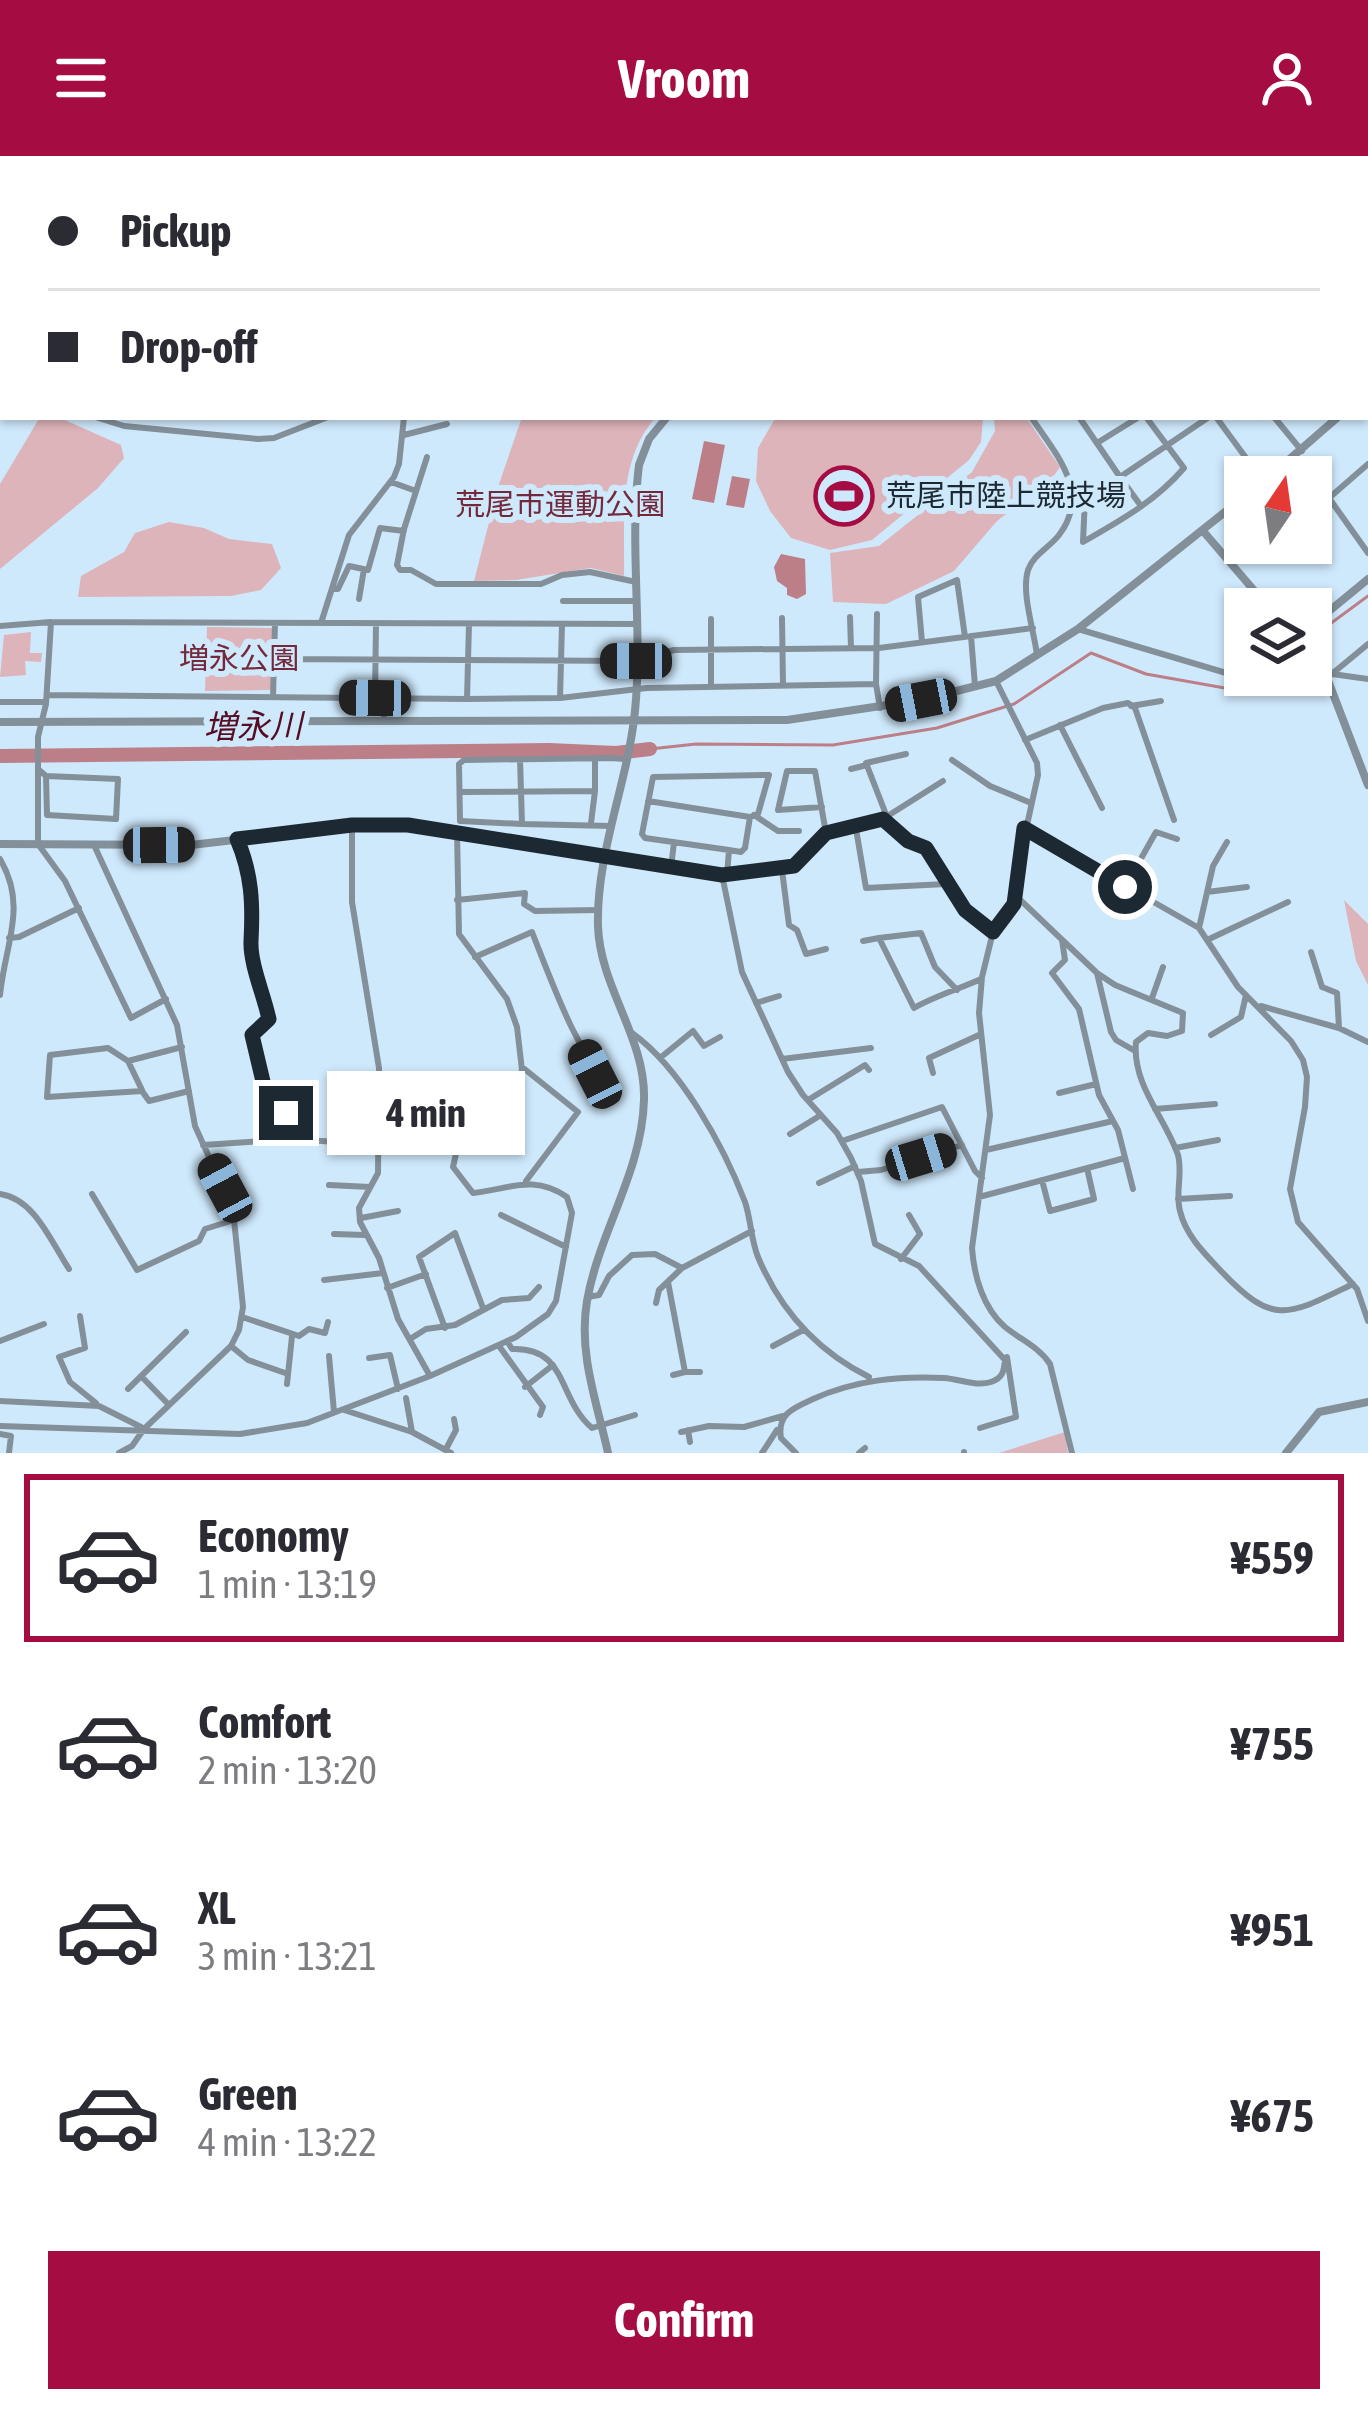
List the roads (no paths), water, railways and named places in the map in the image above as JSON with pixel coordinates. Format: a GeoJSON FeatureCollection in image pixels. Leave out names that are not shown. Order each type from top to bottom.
{"type":"FeatureCollection","features":[{"type":"Feature","properties":{"kind":"street"},"geometry":{"type":"LineString","coordinates":[[104,420],[258,439],[274,438],[320,420]]}},
{"type":"Feature","properties":{"kind":"street"},"geometry":{"type":"LineString","coordinates":[[321,622],[349,535],[399,464],[404,420]]}},
{"type":"Feature","properties":{"kind":"street"},"geometry":{"type":"LineString","coordinates":[[608,1453],[585,1346],[588,1297],[636,1161],[644,1084],[632,1034],[602,953],[599,910],[634,719],[640,465],[650,439],[665,420]]}},
{"type":"Feature","properties":{"kind":"street"},"geometry":{"type":"LineString","coordinates":[[1033,420],[1062,462],[1073,499],[1070,518],[1031,562],[1026,575],[1037,657]]}},
{"type":"Feature","properties":{"kind":"street"},"geometry":{"type":"LineString","coordinates":[[1081,420],[1142,506]]}},
{"type":"Feature","properties":{"kind":"street"},"geometry":{"type":"LineString","coordinates":[[1097,443],[1137,420]]}},
{"type":"Feature","properties":{"kind":"street"},"geometry":{"type":"LineString","coordinates":[[1145,420],[1169,446],[1184,468],[1166,489],[1083,542],[1085,498],[1169,446],[1208,420]]}},
{"type":"Feature","properties":{"kind":"street"},"geometry":{"type":"LineString","coordinates":[[1215,420],[1246,456]]}},
{"type":"Feature","properties":{"kind":"street"},"geometry":{"type":"LineString","coordinates":[[1276,420],[1302,451]]}},
{"type":"Feature","properties":{"kind":"street"},"geometry":{"type":"LineString","coordinates":[[1295,456],[1335,420]]}},
{"type":"Feature","properties":{"kind":"street"},"geometry":{"type":"LineString","coordinates":[[404,435],[447,424]]}},
{"type":"Feature","properties":{"kind":"street"},"geometry":{"type":"LineString","coordinates":[[427,457],[404,531],[400,570],[436,584],[541,584],[562,575],[590,572],[638,582]]}},
{"type":"Feature","properties":{"kind":"street"},"geometry":{"type":"LineString","coordinates":[[1368,464],[1329,498],[1368,553]]}},
{"type":"Feature","properties":{"kind":"street"},"geometry":{"type":"LineString","coordinates":[[390,482],[416,491]]}},
{"type":"Feature","properties":{"kind":"street"},"geometry":{"type":"LineString","coordinates":[[0,722],[788,720],[880,708],[996,681],[1078,629],[1224,514]]}},
{"type":"Feature","properties":{"kind":"street"},"geometry":{"type":"LineString","coordinates":[[332,590],[338,589],[350,566],[368,570],[380,528],[404,531]]}},
{"type":"Feature","properties":{"kind":"street"},"geometry":{"type":"LineString","coordinates":[[1203,531],[1252,588]]}},
{"type":"Feature","properties":{"kind":"street"},"geometry":{"type":"LineString","coordinates":[[358,599],[364,569]]}},
{"type":"Feature","properties":{"kind":"street"},"geometry":{"type":"LineString","coordinates":[[1332,609],[1368,579]]}},
{"type":"Feature","properties":{"kind":"street"},"geometry":{"type":"LineString","coordinates":[[922,642],[918,597],[957,580],[975,687]]}},
{"type":"Feature","properties":{"kind":"street"},"geometry":{"type":"LineString","coordinates":[[563,602],[637,601]]}},
{"type":"Feature","properties":{"kind":"street"},"geometry":{"type":"LineString","coordinates":[[878,614],[880,708]]}},
{"type":"Feature","properties":{"kind":"street"},"geometry":{"type":"LineString","coordinates":[[850,617],[851,649]]}},
{"type":"Feature","properties":{"kind":"street"},"geometry":{"type":"LineString","coordinates":[[782,618],[783,685]]}},
{"type":"Feature","properties":{"kind":"street"},"geometry":{"type":"LineString","coordinates":[[711,619],[711,686]]}},
{"type":"Feature","properties":{"kind":"street"},"geometry":{"type":"LineString","coordinates":[[0,626],[51,622],[636,624]]}},
{"type":"Feature","properties":{"kind":"street"},"geometry":{"type":"LineString","coordinates":[[51,622],[44,720],[38,737],[38,844],[65,881],[131,1018],[166,1000]]}},
{"type":"Feature","properties":{"kind":"street"},"geometry":{"type":"LineString","coordinates":[[274,697],[275,623]]}},
{"type":"Feature","properties":{"kind":"street"},"geometry":{"type":"LineString","coordinates":[[376,623],[375,698],[384,707],[384,720]]}},
{"type":"Feature","properties":{"kind":"street"},"geometry":{"type":"LineString","coordinates":[[467,699],[469,624]]}},
{"type":"Feature","properties":{"kind":"street"},"geometry":{"type":"LineString","coordinates":[[560,698],[562,625]]}},
{"type":"Feature","properties":{"kind":"street"},"geometry":{"type":"LineString","coordinates":[[275,658],[636,661],[674,650],[877,648],[1033,628]]}},
{"type":"Feature","properties":{"kind":"street"},"geometry":{"type":"LineString","coordinates":[[1078,629],[1224,672]]}},
{"type":"Feature","properties":{"kind":"street"},"geometry":{"type":"LineString","coordinates":[[1332,674],[1368,644]]}},
{"type":"Feature","properties":{"kind":"street"},"geometry":{"type":"LineString","coordinates":[[1332,676],[1368,679]]}},
{"type":"Feature","properties":{"kind":"street"},"geometry":{"type":"LineString","coordinates":[[996,681],[1037,763],[1014,904],[993,932],[981,979],[981,1034],[990,1115],[972,1248],[974,1269],[985,1300],[1001,1324],[1050,1364],[1072,1453]]}},
{"type":"Feature","properties":{"kind":"street"},"geometry":{"type":"LineString","coordinates":[[1332,682],[1368,785]]}},
{"type":"Feature","properties":{"kind":"street"},"geometry":{"type":"LineString","coordinates":[[0,702],[560,698],[636,689],[876,684]]}},
{"type":"Feature","properties":{"kind":"street"},"geometry":{"type":"LineString","coordinates":[[1025,740],[1103,708],[1161,701]]}},
{"type":"Feature","properties":{"kind":"street"},"geometry":{"type":"LineString","coordinates":[[1132,706],[1174,820]]}},
{"type":"Feature","properties":{"kind":"street"},"geometry":{"type":"LineString","coordinates":[[1060,725],[1102,808]]}},
{"type":"Feature","properties":{"kind":"street"},"geometry":{"type":"LineString","coordinates":[[850,769],[906,754]]}},
{"type":"Feature","properties":{"kind":"street"},"geometry":{"type":"LineString","coordinates":[[520,759],[522,824]]}},
{"type":"Feature","properties":{"kind":"street"},"geometry":{"type":"LineString","coordinates":[[591,823],[595,759]]}},
{"type":"Feature","properties":{"kind":"street"},"geometry":{"type":"LineString","coordinates":[[612,826],[460,821],[459,764],[464,760],[625,759]]}},
{"type":"Feature","properties":{"kind":"street"},"geometry":{"type":"LineString","coordinates":[[952,760],[990,786],[1031,803]]}},
{"type":"Feature","properties":{"kind":"street"},"geometry":{"type":"LineString","coordinates":[[867,766],[885,818],[908,841],[926,848],[965,910],[993,932]]}},
{"type":"Feature","properties":{"kind":"street"},"geometry":{"type":"LineString","coordinates":[[38,767],[46,776],[47,815],[116,819],[118,779],[46,776]]}},
{"type":"Feature","properties":{"kind":"street"},"geometry":{"type":"LineString","coordinates":[[821,807],[778,810],[787,771],[815,771],[826,833]]}},
{"type":"Feature","properties":{"kind":"street"},"geometry":{"type":"LineString","coordinates":[[659,774],[770,775],[752,816],[741,852],[645,838],[642,833],[653,777],[659,774]]}},
{"type":"Feature","properties":{"kind":"street"},"geometry":{"type":"LineString","coordinates":[[0,844],[191,845],[352,825],[408,825],[724,875],[794,866],[826,833],[885,818],[943,781]]}},
{"type":"Feature","properties":{"kind":"street"},"geometry":{"type":"LineString","coordinates":[[460,792],[595,791]]}},
{"type":"Feature","properties":{"kind":"street"},"geometry":{"type":"LineString","coordinates":[[648,801],[752,816],[778,831],[799,831]]}},
{"type":"Feature","properties":{"kind":"street"},"geometry":{"type":"LineString","coordinates":[[855,824],[870,890]]}},
{"type":"Feature","properties":{"kind":"street"},"geometry":{"type":"LineString","coordinates":[[352,825],[352,902],[378,1050],[378,1173],[359,1208],[360,1218],[403,1330],[430,1376]]}},
{"type":"Feature","properties":{"kind":"street"},"geometry":{"type":"LineString","coordinates":[[1024,828],[1199,928],[1246,995],[1291,1041],[1303,1060],[1306,1077],[1290,1189],[1293,1210],[1352,1284],[1368,1321]]}},
{"type":"Feature","properties":{"kind":"street"},"geometry":{"type":"LineString","coordinates":[[0,1430],[144,1429],[198,1436],[307,1423],[503,1344],[532,1329],[548,1314],[556,1301],[572,1213],[567,1197],[543,1184],[525,1182],[473,1193],[453,1167],[456,1154],[516,1091],[522,1067],[512,1011],[459,934],[457,832]]}},
{"type":"Feature","properties":{"kind":"street"},"geometry":{"type":"LineString","coordinates":[[1125,887],[1156,832],[1177,839]]}},
{"type":"Feature","properties":{"kind":"street"},"geometry":{"type":"LineString","coordinates":[[237,839],[248,865],[255,920],[252,947],[269,1019],[252,1035],[265,1090],[277,1092],[291,1117],[293,1139]]}},
{"type":"Feature","properties":{"kind":"street"},"geometry":{"type":"LineString","coordinates":[[671,868],[674,842]]}},
{"type":"Feature","properties":{"kind":"street"},"geometry":{"type":"LineString","coordinates":[[1199,928],[1213,866],[1227,842]]}},
{"type":"Feature","properties":{"kind":"street"},"geometry":{"type":"LineString","coordinates":[[94,845],[166,1000],[182,1047],[195,1126],[225,1188],[234,1220],[242,1318],[230,1346],[132,1446],[118,1453]]}},
{"type":"Feature","properties":{"kind":"street"},"geometry":{"type":"LineString","coordinates":[[730,850],[724,875],[742,972],[782,1059],[842,1141],[856,1169],[875,1244],[919,1266],[1010,1365],[1016,1417],[980,1428]]}},
{"type":"Feature","properties":{"kind":"street"},"geometry":{"type":"LineString","coordinates":[[0,859],[16,904],[0,994]]}},
{"type":"Feature","properties":{"kind":"street"},"geometry":{"type":"LineString","coordinates":[[782,870],[789,925],[797,931],[806,954],[826,949]]}},
{"type":"Feature","properties":{"kind":"street"},"geometry":{"type":"LineString","coordinates":[[852,892],[947,884]]}},
{"type":"Feature","properties":{"kind":"street"},"geometry":{"type":"LineString","coordinates":[[1207,892],[1246,887]]}},
{"type":"Feature","properties":{"kind":"street"},"geometry":{"type":"LineString","coordinates":[[457,900],[525,893],[524,904],[535,911],[599,910]]}},
{"type":"Feature","properties":{"kind":"street"},"geometry":{"type":"LineString","coordinates":[[1014,894],[1097,973],[1184,1013],[1185,1023],[1176,1035],[1141,1036],[1135,1051],[1138,1070],[1175,1148],[1180,1167],[1178,1199],[1196,1244],[1260,1308],[1300,1307],[1352,1284]]}},
{"type":"Feature","properties":{"kind":"street"},"geometry":{"type":"LineString","coordinates":[[1207,940],[1288,902]]}},
{"type":"Feature","properties":{"kind":"street"},"geometry":{"type":"LineString","coordinates":[[0,904],[16,904]]}},
{"type":"Feature","properties":{"kind":"street"},"geometry":{"type":"LineString","coordinates":[[0,933],[19,938],[79,908]]}},
{"type":"Feature","properties":{"kind":"street"},"geometry":{"type":"LineString","coordinates":[[475,956],[532,932],[595,1074],[616,1099]]}},
{"type":"Feature","properties":{"kind":"street"},"geometry":{"type":"LineString","coordinates":[[863,941],[921,932],[935,967],[957,990]]}},
{"type":"Feature","properties":{"kind":"street"},"geometry":{"type":"LineString","coordinates":[[879,938],[914,1009],[981,979]]}},
{"type":"Feature","properties":{"kind":"street"},"geometry":{"type":"LineString","coordinates":[[1062,940],[1065,959],[1052,973],[1078,1009],[1096,1084],[1113,1121],[1133,1189]]}},
{"type":"Feature","properties":{"kind":"street"},"geometry":{"type":"LineString","coordinates":[[1311,952],[1322,987],[1337,993],[1340,1028]]}},
{"type":"Feature","properties":{"kind":"street"},"geometry":{"type":"LineString","coordinates":[[1152,998],[1163,967]]}},
{"type":"Feature","properties":{"kind":"street"},"geometry":{"type":"LineString","coordinates":[[1097,973],[1111,1032],[1135,1051]]}},
{"type":"Feature","properties":{"kind":"street"},"geometry":{"type":"LineString","coordinates":[[1211,1035],[1241,1017],[1246,995]]}},
{"type":"Feature","properties":{"kind":"street"},"geometry":{"type":"LineString","coordinates":[[756,1003],[779,996]]}},
{"type":"Feature","properties":{"kind":"street"},"geometry":{"type":"LineString","coordinates":[[1257,1005],[1340,1028],[1368,1042]]}},
{"type":"Feature","properties":{"kind":"street"},"geometry":{"type":"LineString","coordinates":[[660,1058],[693,1031],[704,1046],[720,1037]]}},
{"type":"Feature","properties":{"kind":"street"},"geometry":{"type":"LineString","coordinates":[[632,1034],[660,1058],[690,1096],[745,1203],[758,1256],[803,1330],[833,1359],[872,1379]]}},
{"type":"Feature","properties":{"kind":"street"},"geometry":{"type":"LineString","coordinates":[[933,1073],[929,1058],[981,1034]]}},
{"type":"Feature","properties":{"kind":"street"},"geometry":{"type":"LineString","coordinates":[[128,1061],[182,1047]]}},
{"type":"Feature","properties":{"kind":"street"},"geometry":{"type":"LineString","coordinates":[[142,1090],[47,1097],[50,1055],[108,1048],[128,1061],[148,1101],[189,1091]]}},
{"type":"Feature","properties":{"kind":"street"},"geometry":{"type":"LineString","coordinates":[[782,1059],[871,1048]]}},
{"type":"Feature","properties":{"kind":"street"},"geometry":{"type":"LineString","coordinates":[[808,1100],[865,1065]]}},
{"type":"Feature","properties":{"kind":"street"},"geometry":{"type":"LineString","coordinates":[[522,1067],[578,1112],[525,1182]]}},
{"type":"Feature","properties":{"kind":"street"},"geometry":{"type":"LineString","coordinates":[[1059,1093],[1096,1084]]}},
{"type":"Feature","properties":{"kind":"street"},"geometry":{"type":"LineString","coordinates":[[1155,1109],[1215,1104]]}},
{"type":"Feature","properties":{"kind":"street"},"geometry":{"type":"LineString","coordinates":[[842,1141],[942,1107],[982,1178]]}},
{"type":"Feature","properties":{"kind":"street"},"geometry":{"type":"LineString","coordinates":[[790,1134],[821,1115]]}},
{"type":"Feature","properties":{"kind":"street"},"geometry":{"type":"LineString","coordinates":[[986,1150],[1113,1121]]}},
{"type":"Feature","properties":{"kind":"street"},"geometry":{"type":"LineString","coordinates":[[203,1145],[293,1139],[379,1145]]}},
{"type":"Feature","properties":{"kind":"street"},"geometry":{"type":"LineString","coordinates":[[1175,1148],[1218,1140]]}},
{"type":"Feature","properties":{"kind":"street"},"geometry":{"type":"LineString","coordinates":[[819,1184],[856,1169],[880,1170],[962,1145]]}},
{"type":"Feature","properties":{"kind":"street"},"geometry":{"type":"LineString","coordinates":[[979,1197],[1125,1158]]}},
{"type":"Feature","properties":{"kind":"street"},"geometry":{"type":"LineString","coordinates":[[1042,1180],[1050,1211],[1094,1199],[1087,1168]]}},
{"type":"Feature","properties":{"kind":"street"},"geometry":{"type":"LineString","coordinates":[[329,1185],[370,1187]]}},
{"type":"Feature","properties":{"kind":"street"},"geometry":{"type":"LineString","coordinates":[[0,1194],[28,1206],[69,1269]]}},
{"type":"Feature","properties":{"kind":"street"},"geometry":{"type":"LineString","coordinates":[[92,1194],[137,1270],[199,1241],[205,1229],[234,1220]]}},
{"type":"Feature","properties":{"kind":"street"},"geometry":{"type":"LineString","coordinates":[[1178,1199],[1230,1196]]}},
{"type":"Feature","properties":{"kind":"street"},"geometry":{"type":"LineString","coordinates":[[360,1218],[398,1211]]}},
{"type":"Feature","properties":{"kind":"street"},"geometry":{"type":"LineString","coordinates":[[501,1215],[566,1247]]}},
{"type":"Feature","properties":{"kind":"street"},"geometry":{"type":"LineString","coordinates":[[901,1259],[920,1234],[909,1215]]}},
{"type":"Feature","properties":{"kind":"street"},"geometry":{"type":"LineString","coordinates":[[656,1304],[659,1290],[682,1268],[752,1231]]}},
{"type":"Feature","properties":{"kind":"street"},"geometry":{"type":"LineString","coordinates":[[446,1328],[419,1256],[455,1233],[482,1308]]}},
{"type":"Feature","properties":{"kind":"street"},"geometry":{"type":"LineString","coordinates":[[334,1234],[364,1235]]}},
{"type":"Feature","properties":{"kind":"street"},"geometry":{"type":"LineString","coordinates":[[588,1297],[599,1295],[610,1276],[632,1255],[655,1254],[682,1268]]}},
{"type":"Feature","properties":{"kind":"street"},"geometry":{"type":"LineString","coordinates":[[324,1280],[382,1274]]}},
{"type":"Feature","properties":{"kind":"street"},"geometry":{"type":"LineString","coordinates":[[387,1288],[426,1274]]}},
{"type":"Feature","properties":{"kind":"street"},"geometry":{"type":"LineString","coordinates":[[668,1282],[685,1372]]}},
{"type":"Feature","properties":{"kind":"street"},"geometry":{"type":"LineString","coordinates":[[410,1340],[426,1329],[446,1328],[502,1300],[522,1301],[539,1287]]}},
{"type":"Feature","properties":{"kind":"street"},"geometry":{"type":"LineString","coordinates":[[80,1316],[85,1348],[59,1357],[70,1382],[99,1406]]}},
{"type":"Feature","properties":{"kind":"street"},"geometry":{"type":"LineString","coordinates":[[242,1318],[292,1336],[309,1329],[326,1333],[328,1322]]}},
{"type":"Feature","properties":{"kind":"street"},"geometry":{"type":"LineString","coordinates":[[0,1341],[44,1324]]}},
{"type":"Feature","properties":{"kind":"street"},"geometry":{"type":"LineString","coordinates":[[773,1346],[803,1330]]}},
{"type":"Feature","properties":{"kind":"street"},"geometry":{"type":"LineString","coordinates":[[128,1389],[186,1332]]}},
{"type":"Feature","properties":{"kind":"street"},"geometry":{"type":"LineString","coordinates":[[287,1384],[292,1336]]}},
{"type":"Feature","properties":{"kind":"street"},"geometry":{"type":"LineString","coordinates":[[503,1344],[512,1349],[535,1348],[548,1355],[581,1419],[592,1428],[635,1415]]}},
{"type":"Feature","properties":{"kind":"street"},"geometry":{"type":"LineString","coordinates":[[503,1344],[525,1387],[543,1407],[539,1415]]}},
{"type":"Feature","properties":{"kind":"street"},"geometry":{"type":"LineString","coordinates":[[230,1346],[248,1360],[288,1374]]}},
{"type":"Feature","properties":{"kind":"street"},"geometry":{"type":"LineString","coordinates":[[369,1358],[390,1355],[398,1389]]}},
{"type":"Feature","properties":{"kind":"street"},"geometry":{"type":"LineString","coordinates":[[328,1356],[334,1413]]}},
{"type":"Feature","properties":{"kind":"street"},"geometry":{"type":"LineString","coordinates":[[691,1442],[685,1431],[744,1427],[872,1379],[948,1378],[979,1384],[1002,1376],[1003,1356]]}},
{"type":"Feature","properties":{"kind":"street"},"geometry":{"type":"LineString","coordinates":[[525,1387],[553,1365]]}},
{"type":"Feature","properties":{"kind":"street"},"geometry":{"type":"LineString","coordinates":[[673,1375],[700,1372]]}},
{"type":"Feature","properties":{"kind":"street"},"geometry":{"type":"LineString","coordinates":[[141,1376],[169,1405]]}},
{"type":"Feature","properties":{"kind":"street"},"geometry":{"type":"LineString","coordinates":[[406,1398],[412,1432]]}},
{"type":"Feature","properties":{"kind":"street"},"geometry":{"type":"LineString","coordinates":[[0,1401],[99,1406],[121,1413],[144,1429]]}},
{"type":"Feature","properties":{"kind":"street"},"geometry":{"type":"LineString","coordinates":[[1286,1453],[1319,1412],[1368,1402]]}},
{"type":"Feature","properties":{"kind":"street"},"geometry":{"type":"LineString","coordinates":[[343,1409],[412,1432],[448,1451],[456,1430],[454,1419]]}},
{"type":"Feature","properties":{"kind":"street"},"geometry":{"type":"LineString","coordinates":[[762,1453],[783,1415]]}},
{"type":"Feature","properties":{"kind":"street"},"geometry":{"type":"LineString","coordinates":[[779,1427],[781,1438],[796,1453]]}},
{"type":"Feature","properties":{"kind":"street"},"geometry":{"type":"LineString","coordinates":[[0,1430],[11,1436],[9,1453]]}},
{"type":"Feature","properties":{"kind":"waterway"},"geometry":{"type":"LineString","coordinates":[[1332,623],[1368,596]]}},
{"type":"Feature","properties":{"kind":"waterway"},"geometry":{"type":"LineString","coordinates":[[650,749],[696,744],[833,745],[937,728],[1014,704],[1091,653],[1146,674],[1224,688]]}},
{"type":"Feature","properties":{"kind":"waterway","name":"増永川"},"geometry":{"type":"LineString","coordinates":[[0,756],[616,753],[650,749]]}},
{"type":"Feature","properties":{"kind":"place","name":"荒尾市陸上競技場"},"geometry":{"type":"Point","coordinates":[844,496]}},
{"type":"Feature","properties":{"kind":"park label","name":"荒尾市運動公園"},"geometry":{"type":"Point","coordinates":[560,505]}},
{"type":"Feature","properties":{"kind":"park label","name":"増永公園"},"geometry":{"type":"Point","coordinates":[239,659]}}]}
